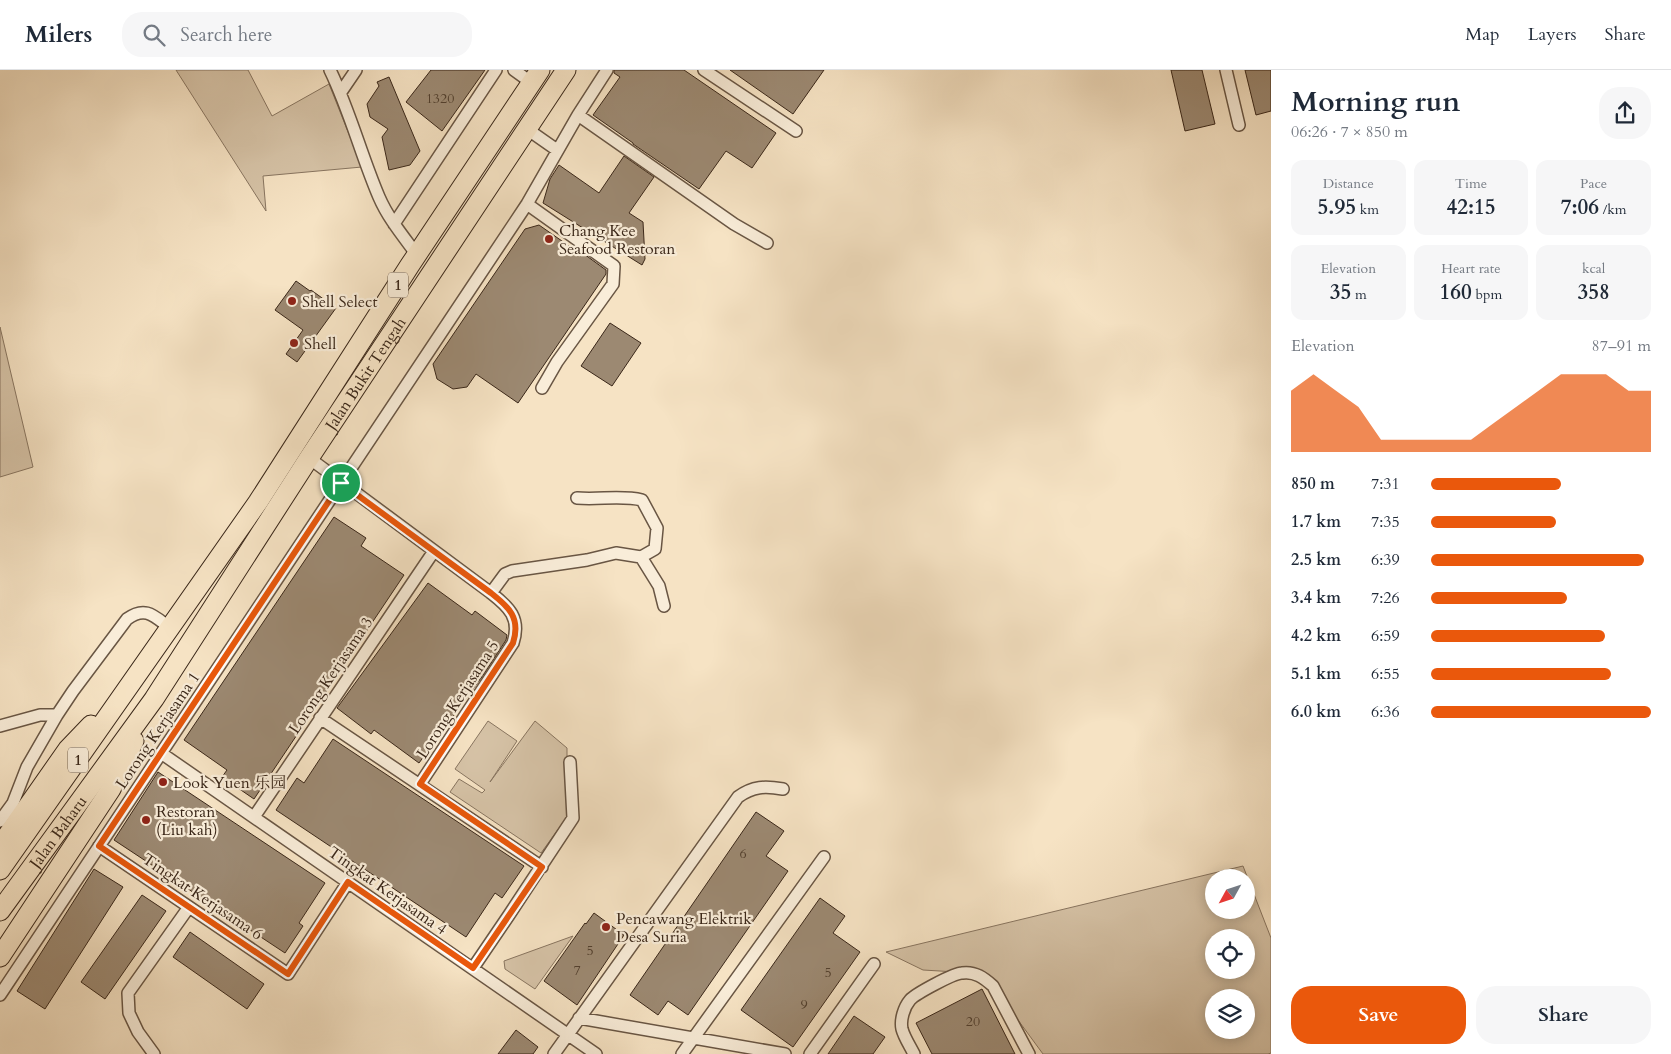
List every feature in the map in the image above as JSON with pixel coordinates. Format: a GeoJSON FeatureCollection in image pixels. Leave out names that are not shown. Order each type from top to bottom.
{"type":"FeatureCollection","features":[{"type":"Feature","properties":{"kind":"highway","name":"Jalan Bukit Tengah"},"geometry":{"type":"LineString","coordinates":[[167,680],[309,458],[566,70]]}},
{"type":"Feature","properties":{"kind":"highway","name":"Jalan Bukit Tengah"},"geometry":{"type":"LineString","coordinates":[[156,649],[258,502],[536,76]]}},
{"type":"Feature","properties":{"kind":"highway","name":"Jalan Baharu"},"geometry":{"type":"LineString","coordinates":[[0,870],[156,649]]}},
{"type":"Feature","properties":{"kind":"highway"},"geometry":{"type":"LineString","coordinates":[[0,846],[68,749],[156,649]]}},
{"type":"Feature","properties":{"kind":"highway","name":"Jalan Baharu"},"geometry":{"type":"LineString","coordinates":[[0,911],[167,680]]}},
{"type":"Feature","properties":{"kind":"highway"},"geometry":{"type":"LineString","coordinates":[[0,957],[111,789],[154,699]]}},
{"type":"Feature","properties":{"kind":"street"},"geometry":{"type":"LineString","coordinates":[[330,70],[341,92],[380,198],[394,224],[418,255]]}},
{"type":"Feature","properties":{"kind":"street"},"geometry":{"type":"LineString","coordinates":[[341,92],[356,70]]}},
{"type":"Feature","properties":{"kind":"street"},"geometry":{"type":"LineString","coordinates":[[394,224],[496,70]]}},
{"type":"Feature","properties":{"kind":"street"},"geometry":{"type":"LineString","coordinates":[[514,70],[536,76]]}},
{"type":"Feature","properties":{"kind":"street","name":"Lorong Kerjasama 1"},"geometry":{"type":"LineString","coordinates":[[0,995],[526,204],[578,115],[607,70]]}},
{"type":"Feature","properties":{"kind":"street"},"geometry":{"type":"LineString","coordinates":[[704,70],[796,131]]}},
{"type":"Feature","properties":{"kind":"street"},"geometry":{"type":"LineString","coordinates":[[1226,70],[1239,125]]}},
{"type":"Feature","properties":{"kind":"street"},"geometry":{"type":"LineString","coordinates":[[578,115],[734,224],[767,243]]}},
{"type":"Feature","properties":{"kind":"street"},"geometry":{"type":"LineString","coordinates":[[527,129],[557,150]]}},
{"type":"Feature","properties":{"kind":"street"},"geometry":{"type":"LineString","coordinates":[[526,204],[614,266],[613,284],[557,362],[542,388]]}},
{"type":"Feature","properties":{"kind":"street"},"geometry":{"type":"LineString","coordinates":[[309,458],[491,593],[505,574],[512,571],[587,560],[616,553],[641,557],[655,549],[657,528],[642,500],[628,497],[605,499],[577,498]]}},
{"type":"Feature","properties":{"kind":"street","name":"Lorong Kerjasama 3"},"geometry":{"type":"LineString","coordinates":[[254,817],[434,551]]}},
{"type":"Feature","properties":{"kind":"street"},"geometry":{"type":"LineString","coordinates":[[641,557],[659,586],[664,606]]}},
{"type":"Feature","properties":{"kind":"street","name":"Lorong Kerjasama 5"},"geometry":{"type":"LineString","coordinates":[[420,784],[513,643],[516,628],[514,618],[510,610],[491,593]]}},
{"type":"Feature","properties":{"kind":"street"},"geometry":{"type":"LineString","coordinates":[[0,821],[13,803],[28,767],[57,715],[128,619],[135,614],[149,613],[170,628]]}},
{"type":"Feature","properties":{"kind":"street"},"geometry":{"type":"LineString","coordinates":[[0,726],[40,715],[57,715]]}},
{"type":"Feature","properties":{"kind":"street"},"geometry":{"type":"LineString","coordinates":[[320,718],[542,867]]}},
{"type":"Feature","properties":{"kind":"street","name":"Tingkat Kerjasama 4"},"geometry":{"type":"LineString","coordinates":[[161,753],[596,1054]]}},
{"type":"Feature","properties":{"kind":"street"},"geometry":{"type":"LineString","coordinates":[[473,968],[573,818],[570,762]]}},
{"type":"Feature","properties":{"kind":"street"},"geometry":{"type":"LineString","coordinates":[[554,1054],[738,797],[755,788],[765,786],[783,789]]}},
{"type":"Feature","properties":{"kind":"street","name":"Tingkat Kerjasama 6"},"geometry":{"type":"LineString","coordinates":[[99,846],[288,974],[348,882]]}},
{"type":"Feature","properties":{"kind":"street"},"geometry":{"type":"LineString","coordinates":[[682,1054],[824,857]]}},
{"type":"Feature","properties":{"kind":"street"},"geometry":{"type":"LineString","coordinates":[[154,1054],[138,1032],[129,1013],[128,993],[189,907]]}},
{"type":"Feature","properties":{"kind":"street"},"geometry":{"type":"LineString","coordinates":[[810,1054],[874,964]]}},
{"type":"Feature","properties":{"kind":"street"},"geometry":{"type":"LineString","coordinates":[[914,1054],[902,1029],[903,1012],[906,1005],[911,998],[950,976],[961,972],[973,973],[984,977],[993,986],[1029,1054]]}},
{"type":"Feature","properties":{"kind":"street"},"geometry":{"type":"LineString","coordinates":[[579,1018],[785,1054]]}},
{"type":"Feature","properties":{"kind":"shaded area"},"geometry":{"type":"Polygon","coordinates":[[[176,70],[248,70],[272,116],[329,84],[362,167],[263,176],[266,211],[176,70]]]}},
{"type":"Feature","properties":{"kind":"shaded area"},"geometry":{"type":"Polygon","coordinates":[[[0,327],[33,467],[0,477],[0,327]]]}},
{"type":"Feature","properties":{"kind":"shaded area"},"geometry":{"type":"Polygon","coordinates":[[[488,721],[517,741],[490,782],[535,721],[567,748],[567,817],[541,853],[450,792],[459,779],[482,793],[485,790],[455,769],[488,721]]]}},
{"type":"Feature","properties":{"kind":"shaded area"},"geometry":{"type":"Polygon","coordinates":[[[1243,866],[1244,869],[1231,869],[1243,866]]]}},
{"type":"Feature","properties":{"kind":"shaded area"},"geometry":{"type":"Polygon","coordinates":[[[1205,875],[1205,919],[1255,919],[1255,897],[1271,938],[1271,1053],[1043,1054],[993,986],[973,973],[923,970],[886,952],[1205,875]]]}},
{"type":"Feature","properties":{"kind":"shaded area"},"geometry":{"type":"Polygon","coordinates":[[[573,936],[535,989],[505,969],[504,961],[573,936]]]}},
{"type":"Feature","properties":{"kind":"building"},"geometry":{"type":"Polygon","coordinates":[[[431,70],[485,70],[442,131],[406,102],[431,70]]]}},
{"type":"Feature","properties":{"kind":"building"},"geometry":{"type":"Polygon","coordinates":[[[614,70],[684,70],[776,133],[752,168],[726,151],[699,189],[593,115],[620,77],[614,73],[614,70]]]}},
{"type":"Feature","properties":{"kind":"building"},"geometry":{"type":"Polygon","coordinates":[[[730,70],[824,70],[793,114],[730,70]]]}},
{"type":"Feature","properties":{"kind":"building"},"geometry":{"type":"Polygon","coordinates":[[[1171,70],[1202,70],[1215,124],[1185,131],[1171,70]]]}},
{"type":"Feature","properties":{"kind":"building"},"geometry":{"type":"Polygon","coordinates":[[[1245,70],[1271,70],[1271,111],[1256,115],[1245,70]]]}},
{"type":"Feature","properties":{"kind":"building"},"geometry":{"type":"Polygon","coordinates":[[[389,77],[420,151],[410,165],[389,170],[382,137],[388,129],[370,117],[367,104],[379,86],[377,82],[389,77]]]}},
{"type":"Feature","properties":{"kind":"building"},"geometry":{"type":"Polygon","coordinates":[[[624,156],[654,177],[629,213],[643,222],[645,259],[642,265],[543,203],[550,179],[559,165],[599,193],[624,156]]]}},
{"type":"Feature","properties":{"kind":"building"},"geometry":{"type":"Polygon","coordinates":[[[539,225],[572,248],[573,246],[606,270],[606,274],[518,403],[476,374],[467,387],[453,389],[437,379],[433,364],[525,229],[539,225]]]}},
{"type":"Feature","properties":{"kind":"building"},"geometry":{"type":"Polygon","coordinates":[[[296,281],[336,308],[297,362],[286,354],[303,330],[275,310],[296,281]]]}},
{"type":"Feature","properties":{"kind":"building"},"geometry":{"type":"Polygon","coordinates":[[[610,323],[641,343],[612,386],[581,366],[610,323]]]}},
{"type":"Feature","properties":{"kind":"building"},"geometry":{"type":"Polygon","coordinates":[[[334,517],[366,538],[361,546],[404,575],[254,799],[222,777],[227,770],[184,740],[334,517]]]}},
{"type":"Feature","properties":{"kind":"building"},"geometry":{"type":"Polygon","coordinates":[[[428,583],[472,615],[475,611],[507,635],[506,640],[484,674],[419,763],[374,730],[371,734],[337,708],[428,583]]]}},
{"type":"Feature","properties":{"kind":"building"},"geometry":{"type":"Polygon","coordinates":[[[333,739],[524,866],[502,898],[495,893],[466,937],[276,810],[297,778],[304,783],[333,739]]]}},
{"type":"Feature","properties":{"kind":"building"},"geometry":{"type":"Polygon","coordinates":[[[158,772],[325,883],[299,923],[303,926],[285,953],[114,840],[158,772]]]}},
{"type":"Feature","properties":{"kind":"building"},"geometry":{"type":"Polygon","coordinates":[[[756,812],[784,831],[766,856],[788,871],[688,1015],[668,1001],[658,1015],[630,995],[756,812]]]}},
{"type":"Feature","properties":{"kind":"building"},"geometry":{"type":"Polygon","coordinates":[[[94,869],[123,887],[45,1009],[17,991],[94,869]]]}},
{"type":"Feature","properties":{"kind":"building"},"geometry":{"type":"Polygon","coordinates":[[[142,895],[166,911],[105,999],[81,982],[142,895]]]}},
{"type":"Feature","properties":{"kind":"building"},"geometry":{"type":"Polygon","coordinates":[[[820,898],[845,916],[833,933],[860,952],[793,1047],[741,1010],[820,898]]]}},
{"type":"Feature","properties":{"kind":"building"},"geometry":{"type":"Polygon","coordinates":[[[594,913],[624,935],[577,1005],[544,981],[594,913]]]}},
{"type":"Feature","properties":{"kind":"building"},"geometry":{"type":"Polygon","coordinates":[[[190,932],[264,984],[247,1009],[173,957],[190,932]]]}},
{"type":"Feature","properties":{"kind":"building"},"geometry":{"type":"Polygon","coordinates":[[[982,989],[1015,1054],[932,1054],[916,1023],[982,989]]]}},
{"type":"Feature","properties":{"kind":"building"},"geometry":{"type":"Polygon","coordinates":[[[854,1016],[885,1037],[873,1054],[828,1054],[854,1016]]]}},
{"type":"Feature","properties":{"kind":"building"},"geometry":{"type":"Polygon","coordinates":[[[516,1030],[538,1047],[533,1054],[498,1054],[516,1030]]]}},
{"type":"Feature","properties":{"kind":"place","name":"Chang Kee Seafood Restoran"},"geometry":{"type":"Point","coordinates":[549,239]}},
{"type":"Feature","properties":{"kind":"place","name":"Shell Select"},"geometry":{"type":"Point","coordinates":[292,301]}},
{"type":"Feature","properties":{"kind":"place","name":"Shell"},"geometry":{"type":"Point","coordinates":[294,343]}},
{"type":"Feature","properties":{"kind":"place","name":"Look Yuen 乐园"},"geometry":{"type":"Point","coordinates":[163,782]}},
{"type":"Feature","properties":{"kind":"place","name":"Restoran (Liu kah)"},"geometry":{"type":"Point","coordinates":[146,820]}},
{"type":"Feature","properties":{"kind":"place","name":"Pencawang Elektrik Desa Suria"},"geometry":{"type":"Point","coordinates":[606,927]}},
{"type":"Feature","properties":{"kind":"route"},"geometry":{"type":"LineString","coordinates":[[341,483],[491,593],[510,610],[514,618],[516,628],[513,643],[420,784],[542,867],[473,968],[348,882],[288,974],[99,846],[341,483]]}}]}
